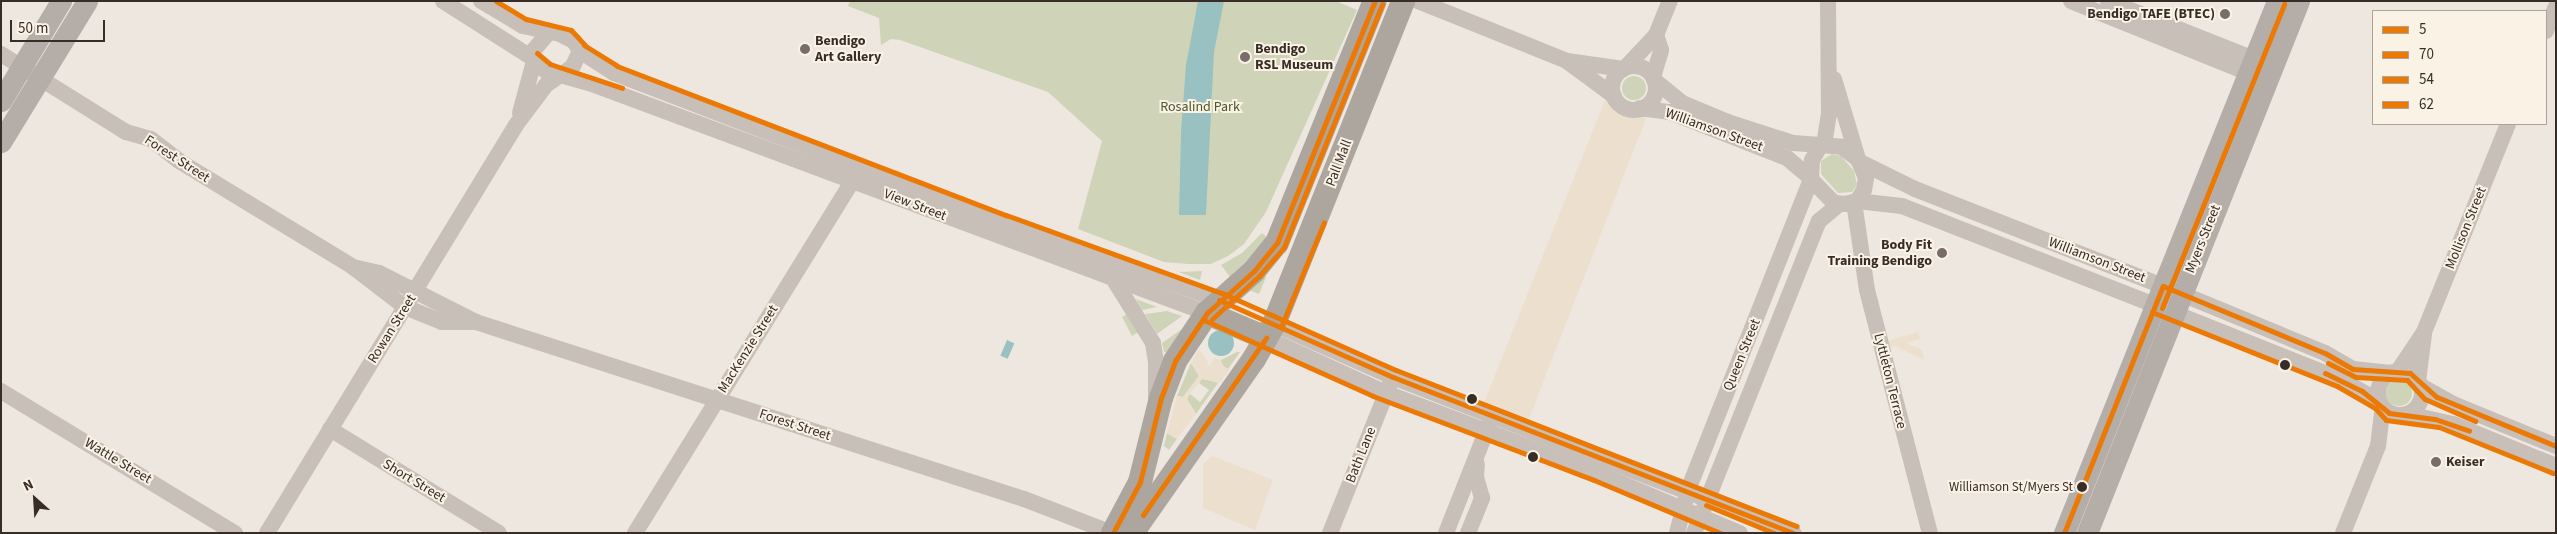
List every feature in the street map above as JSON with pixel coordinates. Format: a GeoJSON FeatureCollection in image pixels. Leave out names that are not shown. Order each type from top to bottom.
{"type":"FeatureCollection","features":[{"type":"Feature","properties":{"kind":"highway","name":"Pall Mall"},"geometry":{"type":"LineString","coordinates":[[1113,533],[1140,482],[1153,424],[1175,361],[1213,306],[1262,262],[1283,231],[1375,1]]}},
{"type":"Feature","properties":{"kind":"highway","name":"Pall Mall"},"geometry":{"type":"LineString","coordinates":[[1132,533],[1270,331],[1403,1]]}},
{"type":"Feature","properties":{"kind":"highway","name":"View Street"},"geometry":{"type":"LineString","coordinates":[[1213,306],[1270,331]]}},
{"type":"Feature","properties":{"kind":"main road"},"geometry":{"type":"LineString","coordinates":[[1,101],[61,1]]}},
{"type":"Feature","properties":{"kind":"main road"},"geometry":{"type":"LineString","coordinates":[[1,142],[87,1]]}},
{"type":"Feature","properties":{"kind":"main road","name":"Myers Street"},"geometry":{"type":"LineString","coordinates":[[2087,533],[2115,462],[2169,299],[2251,66],[2277,1]]}},
{"type":"Feature","properties":{"kind":"main road","name":"Myers Street"},"geometry":{"type":"LineString","coordinates":[[2064,533],[2089,470],[2169,299],[2270,74],[2299,1]]}},
{"type":"Feature","properties":{"kind":"main road"},"geometry":{"type":"LineString","coordinates":[[2251,66],[2270,74]]}},
{"type":"Feature","properties":{"kind":"main road"},"geometry":{"type":"LineString","coordinates":[[2089,470],[2102,472],[2115,462]]}},
{"type":"Feature","properties":{"kind":"street"},"geometry":{"type":"LineString","coordinates":[[443,1],[533,60],[546,71],[561,76],[573,66],[580,51],[568,37],[523,26],[481,1]]}},
{"type":"Feature","properties":{"kind":"street"},"geometry":{"type":"LineString","coordinates":[[1418,1],[1567,61],[1614,96],[1623,106],[1640,108],[1653,97],[1653,79],[1661,50],[1656,35]]}},
{"type":"Feature","properties":{"kind":"street"},"geometry":{"type":"LineString","coordinates":[[1614,96],[1612,83],[1656,35],[1670,1]]}},
{"type":"Feature","properties":{"kind":"street"},"geometry":{"type":"LineString","coordinates":[[2071,1],[2251,66]]}},
{"type":"Feature","properties":{"kind":"street"},"geometry":{"type":"LineString","coordinates":[[2108,1],[2251,66]]}},
{"type":"Feature","properties":{"kind":"street"},"geometry":{"type":"LineString","coordinates":[[1827,61],[1866,182],[1848,203],[1827,198],[1810,178],[1812,160],[1822,145],[1829,115],[1827,61],[1828,3]]}},
{"type":"Feature","properties":{"kind":"street"},"geometry":{"type":"LineString","coordinates":[[2547,28],[2556,6]]}},
{"type":"Feature","properties":{"kind":"street"},"geometry":{"type":"LineString","coordinates":[[533,60],[534,46],[548,32]]}},
{"type":"Feature","properties":{"kind":"street","name":"View Street"},"geometry":{"type":"LineString","coordinates":[[580,51],[614,74],[860,166],[1117,273]]}},
{"type":"Feature","properties":{"kind":"street","name":"Forest Street"},"geometry":{"type":"LineString","coordinates":[[1,54],[126,132],[151,139],[179,161],[353,267],[405,307],[442,322],[476,322]]}},
{"type":"Feature","properties":{"kind":"street","name":"Rowan Street"},"geometry":{"type":"LineString","coordinates":[[516,125],[533,60]]}},
{"type":"Feature","properties":{"kind":"street"},"geometry":{"type":"LineString","coordinates":[[1567,61],[1624,68],[1643,68],[1653,79]]}},
{"type":"Feature","properties":{"kind":"street","name":"Rowan Street"},"geometry":{"type":"LineString","coordinates":[[267,533],[516,125],[546,85],[561,76]]}},
{"type":"Feature","properties":{"kind":"street","name":"View Street"},"geometry":{"type":"LineString","coordinates":[[561,76],[592,84],[853,182],[1213,306]]}},
{"type":"Feature","properties":{"kind":"street","name":"Williamson Street"},"geometry":{"type":"LineString","coordinates":[[1653,79],[1682,103],[1728,122],[1793,143],[1822,145]]}},
{"type":"Feature","properties":{"kind":"street","name":"Williamson Street"},"geometry":{"type":"LineString","coordinates":[[1640,108],[1670,112],[1788,158],[1810,178]]}},
{"type":"Feature","properties":{"kind":"street","name":"Mollison Street"},"geometry":{"type":"LineString","coordinates":[[2395,372],[2424,332],[2508,125]]}},
{"type":"Feature","properties":{"kind":"street"},"geometry":{"type":"LineString","coordinates":[[1822,145],[1842,147],[1859,160]]}},
{"type":"Feature","properties":{"kind":"street","name":"Williamson Street"},"geometry":{"type":"LineString","coordinates":[[1859,160],[1932,196],[2169,299],[2340,379],[2382,405]]}},
{"type":"Feature","properties":{"kind":"street","name":"MacKenzie Street"},"geometry":{"type":"LineString","coordinates":[[635,533],[853,182],[860,166]]}},
{"type":"Feature","properties":{"kind":"street","name":"Queen Street"},"geometry":{"type":"LineString","coordinates":[[1677,533],[1688,490],[1810,178]]}},
{"type":"Feature","properties":{"kind":"street","name":"Williamson Street"},"geometry":{"type":"LineString","coordinates":[[1848,203],[1902,206],[2325,353],[2353,368],[2395,372]]}},
{"type":"Feature","properties":{"kind":"street","name":"Queen Street"},"geometry":{"type":"LineString","coordinates":[[1694,533],[1819,221],[1848,203]]}},
{"type":"Feature","properties":{"kind":"street","name":"Lyttleton Terrace"},"geometry":{"type":"LineString","coordinates":[[1848,203],[1856,227],[1867,290],[1930,533]]}},
{"type":"Feature","properties":{"kind":"street","name":"Forest Street"},"geometry":{"type":"LineString","coordinates":[[353,267],[379,273],[476,322],[1024,499],[1113,533]]}},
{"type":"Feature","properties":{"kind":"street"},"geometry":{"type":"LineString","coordinates":[[1117,273],[1155,348],[1157,372],[1153,424]]}},
{"type":"Feature","properties":{"kind":"street"},"geometry":{"type":"LineString","coordinates":[[1270,331],[1708,497],[1794,533]]}},
{"type":"Feature","properties":{"kind":"street"},"geometry":{"type":"LineString","coordinates":[[1270,331],[1386,393],[1684,509],[1740,533]]}},
{"type":"Feature","properties":{"kind":"street","name":"Mollison Street"},"geometry":{"type":"LineString","coordinates":[[2419,383],[2424,332]]}},
{"type":"Feature","properties":{"kind":"street"},"geometry":{"type":"LineString","coordinates":[[2343,533],[2378,446],[2382,405],[2378,389],[2395,372],[2410,373],[2419,383],[2453,404],[2556,446]]}},
{"type":"Feature","properties":{"kind":"street","name":"Bath Lane"},"geometry":{"type":"LineString","coordinates":[[1330,533],[1392,377]]}},
{"type":"Feature","properties":{"kind":"street"},"geometry":{"type":"LineString","coordinates":[[2378,446],[2405,414],[2418,405],[2419,383]]}},
{"type":"Feature","properties":{"kind":"street","name":"Wattle Street"},"geometry":{"type":"LineString","coordinates":[[1,391],[234,533]]}},
{"type":"Feature","properties":{"kind":"street"},"geometry":{"type":"LineString","coordinates":[[2382,405],[2405,414],[2453,424],[2556,466]]}},
{"type":"Feature","properties":{"kind":"street"},"geometry":{"type":"LineString","coordinates":[[1446,533],[1493,415]]}},
{"type":"Feature","properties":{"kind":"street","name":"Short Street"},"geometry":{"type":"LineString","coordinates":[[330,429],[499,533]]}},
{"type":"Feature","properties":{"kind":"street"},"geometry":{"type":"LineString","coordinates":[[1468,533],[1481,500],[1476,475],[1478,452]]}},
{"type":"Feature","properties":{"kind":"street"},"geometry":{"type":"LineString","coordinates":[[1460,497],[1472,492],[1481,500]]}},
{"type":"Feature","properties":{"kind":"green space","name":"Rosalind Park"},"geometry":{"type":"Polygon","coordinates":[[[850,1],[1336,1],[1357,10],[1266,212],[1244,244],[1228,256],[1211,264],[1188,264],[1164,262],[1078,229],[1102,141],[1048,92],[900,40],[891,39],[881,45],[879,18],[848,6],[850,1]]]}},
{"type":"Feature","properties":{"kind":"green space"},"geometry":{"type":"Polygon","coordinates":[[[1634,76],[1642,80],[1646,88],[1642,96],[1634,100],[1626,96],[1622,88],[1626,80],[1634,76]]]}},
{"type":"Feature","properties":{"kind":"green space"},"geometry":{"type":"Polygon","coordinates":[[[1832,154],[1841,156],[1854,171],[1857,185],[1852,192],[1838,193],[1821,174],[1821,161],[1832,154]]]}},
{"type":"Feature","properties":{"kind":"green space"},"geometry":{"type":"Polygon","coordinates":[[[1262,233],[1269,239],[1230,277],[1221,265],[1242,253],[1262,233]]]}},
{"type":"Feature","properties":{"kind":"green space"},"geometry":{"type":"Polygon","coordinates":[[[1176,271],[1181,272],[1202,271],[1200,280],[1176,271]]]}},
{"type":"Feature","properties":{"kind":"green space"},"geometry":{"type":"Polygon","coordinates":[[[1263,276],[1266,277],[1259,294],[1249,290],[1263,276]]]}},
{"type":"Feature","properties":{"kind":"green space"},"geometry":{"type":"Polygon","coordinates":[[[1136,299],[1157,307],[1142,310],[1136,299]]]}},
{"type":"Feature","properties":{"kind":"green space"},"geometry":{"type":"Polygon","coordinates":[[[1167,311],[1182,316],[1157,334],[1145,314],[1167,311]]]}},
{"type":"Feature","properties":{"kind":"green space"},"geometry":{"type":"Polygon","coordinates":[[[1129,313],[1140,331],[1132,336],[1122,317],[1129,313]]]}},
{"type":"Feature","properties":{"kind":"green space"},"geometry":{"type":"Polygon","coordinates":[[[1182,329],[1167,352],[1164,352],[1162,343],[1182,329]]]}},
{"type":"Feature","properties":{"kind":"green space"},"geometry":{"type":"Polygon","coordinates":[[[1240,352],[1228,369],[1221,365],[1221,360],[1240,352]]]}},
{"type":"Feature","properties":{"kind":"green space"},"geometry":{"type":"Polygon","coordinates":[[[1191,363],[1199,376],[1183,397],[1177,396],[1191,363]]]}},
{"type":"Feature","properties":{"kind":"green space"},"geometry":{"type":"Polygon","coordinates":[[[1202,378],[1218,383],[1196,414],[1187,399],[1190,394],[1200,402],[1209,390],[1199,383],[1202,378]]]}},
{"type":"Feature","properties":{"kind":"green space"},"geometry":{"type":"Polygon","coordinates":[[[2399,380],[2408,384],[2412,393],[2408,402],[2399,406],[2390,402],[2386,393],[2390,384],[2399,380]]]}},
{"type":"Feature","properties":{"kind":"green space"},"geometry":{"type":"Polygon","coordinates":[[[1167,433],[1177,439],[1169,450],[1164,446],[1167,433]]]}},
{"type":"Feature","properties":{"kind":"shaded area"},"geometry":{"type":"Polygon","coordinates":[[[1605,100],[1615,112],[1624,116],[1647,116],[1528,421],[1483,405],[1605,100]]]}},
{"type":"Feature","properties":{"kind":"shaded area"},"geometry":{"type":"Polygon","coordinates":[[[1918,332],[1920,339],[1906,343],[1922,350],[1924,360],[1895,346],[1889,348],[1887,341],[1918,332]]]}},
{"type":"Feature","properties":{"kind":"shaded area"},"geometry":{"type":"Polygon","coordinates":[[[1199,349],[1208,362],[1207,365],[1210,366],[1214,358],[1221,360],[1224,368],[1230,369],[1220,383],[1202,379],[1190,394],[1187,399],[1196,414],[1177,439],[1167,433],[1177,396],[1183,397],[1199,376],[1191,363],[1199,349]]]}},
{"type":"Feature","properties":{"kind":"shaded area"},"geometry":{"type":"Polygon","coordinates":[[[1212,456],[1273,480],[1255,530],[1203,508],[1203,464],[1212,456]]]}},
{"type":"Feature","properties":{"kind":"water"},"geometry":{"type":"Polygon","coordinates":[[[1198,1],[1224,1],[1214,52],[1206,215],[1179,215],[1181,132],[1186,65],[1198,1]]]}},
{"type":"Feature","properties":{"kind":"water"},"geometry":{"type":"Polygon","coordinates":[[[1221,330],[1230,334],[1234,343],[1230,352],[1221,356],[1212,352],[1208,343],[1212,334],[1221,330]]]}},
{"type":"Feature","properties":{"kind":"water"},"geometry":{"type":"Polygon","coordinates":[[[1007,340],[1014,343],[1008,359],[1000,356],[1007,340]]]}},
{"type":"Feature","properties":{"kind":"transit line","name":"54"},"geometry":{"type":"LineString","coordinates":[[496,1],[526,19],[571,30],[586,46]]}},
{"type":"Feature","properties":{"kind":"transit line","name":"5"},"geometry":{"type":"LineString","coordinates":[[1113,533],[1140,482],[1161,398],[1175,361],[1207,313],[1254,271],[1277,243],[1375,1]]}},
{"type":"Feature","properties":{"kind":"transit line","name":"70"},"geometry":{"type":"LineString","coordinates":[[1212,319],[1259,276],[1284,247],[1382,4]]}},
{"type":"Feature","properties":{"kind":"transit line","name":"70"},"geometry":{"type":"LineString","coordinates":[[2162,308],[2284,4]]}},
{"type":"Feature","properties":{"kind":"transit line","name":"54"},"geometry":{"type":"LineString","coordinates":[[584,45],[617,66],[1006,215],[1222,293],[1396,370],[1797,526]]}},
{"type":"Feature","properties":{"kind":"transit line","name":"54"},"geometry":{"type":"LineString","coordinates":[[537,53],[550,64],[622,88]]}},
{"type":"Feature","properties":{"kind":"transit line","name":"70"},"geometry":{"type":"LineString","coordinates":[[1281,327],[1324,222]]}},
{"type":"Feature","properties":{"kind":"transit line","name":"62"},"geometry":{"type":"LineString","coordinates":[[2064,533],[2163,286],[2325,353],[2353,369],[2410,373],[2437,397],[2556,446]]}},
{"type":"Feature","properties":{"kind":"transit line","name":"5"},"geometry":{"type":"LineString","coordinates":[[1219,300],[1393,377],[1793,533]]}},
{"type":"Feature","properties":{"kind":"transit line","name":"70"},"geometry":{"type":"LineString","coordinates":[[2152,312],[2337,386],[2375,408],[2386,420],[2439,427],[2553,473]]}},
{"type":"Feature","properties":{"kind":"transit line","name":"70"},"geometry":{"type":"LineString","coordinates":[[1204,320],[1373,396],[1594,480],[1720,533]]}},
{"type":"Feature","properties":{"kind":"transit line","name":"5"},"geometry":{"type":"LineString","coordinates":[[1143,515],[1266,338]]}},
{"type":"Feature","properties":{"kind":"transit line","name":"70"},"geometry":{"type":"LineString","coordinates":[[2328,363],[2356,377],[2407,380],[2425,399],[2475,421]]}},
{"type":"Feature","properties":{"kind":"transit line","name":"62"},"geometry":{"type":"LineString","coordinates":[[2325,373],[2362,391],[2389,413],[2435,419],[2469,431]]}},
{"type":"Feature","properties":{"kind":"transit line","name":"70"},"geometry":{"type":"LineString","coordinates":[[1706,505],[1774,533]]}},
{"type":"Feature","properties":{"kind":"place","name":"Bendigo TAFE (BTEC)"},"geometry":{"type":"Point","coordinates":[2225,14]}},
{"type":"Feature","properties":{"kind":"place","name":"Bendigo Art Gallery"},"geometry":{"type":"Point","coordinates":[805,49]}},
{"type":"Feature","properties":{"kind":"place","name":"Bendigo RSL Museum"},"geometry":{"type":"Point","coordinates":[1245,57]}},
{"type":"Feature","properties":{"kind":"place","name":"Body Fit Training Bendigo"},"geometry":{"type":"Point","coordinates":[1942,253]}},
{"type":"Feature","properties":{"kind":"place","name":"Keiser"},"geometry":{"type":"Point","coordinates":[2436,462]}},
{"type":"Feature","properties":{"kind":"place","name":"Williamson St/Myers St"},"geometry":{"type":"Point","coordinates":[2082,487]}}]}
